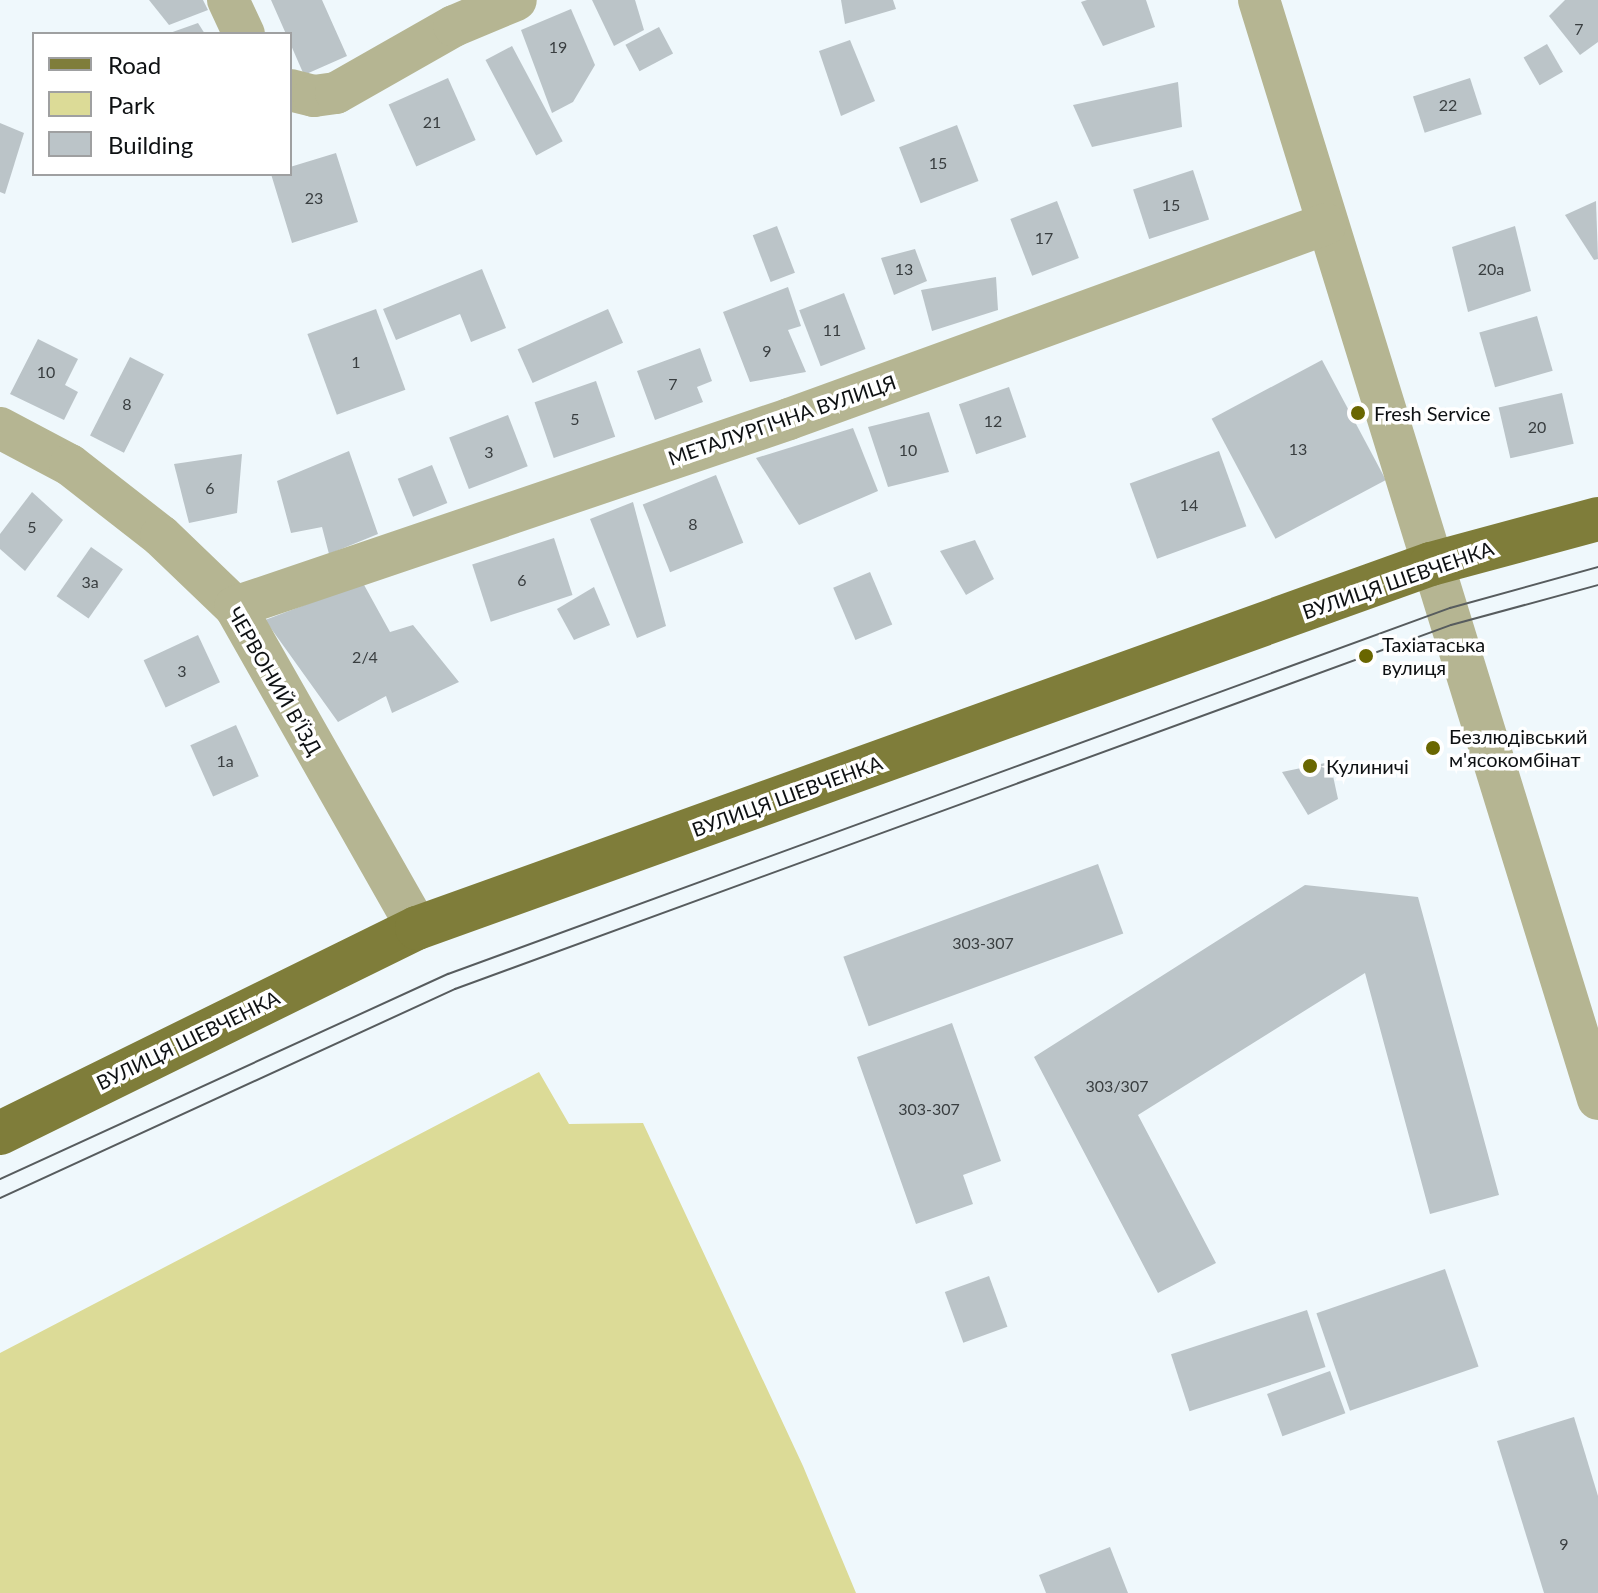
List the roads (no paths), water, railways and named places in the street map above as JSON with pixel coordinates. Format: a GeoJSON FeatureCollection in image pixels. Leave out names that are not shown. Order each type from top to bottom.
{"type":"FeatureCollection","features":[{"type":"Feature","properties":{"kind":"main road","name":"ВУЛИЦЯ ШЕВЧЕНКА"},"geometry":{"type":"LineString","coordinates":[[0,1133],[417,928],[1431,564],[1598,519]]}},
{"type":"Feature","properties":{"kind":"street"},"geometry":{"type":"LineString","coordinates":[[228,0],[243,32]]}},
{"type":"Feature","properties":{"kind":"street"},"geometry":{"type":"LineString","coordinates":[[302,93],[336,93],[454,26],[516,0]]}},
{"type":"Feature","properties":{"kind":"street"},"geometry":{"type":"LineString","coordinates":[[1259,0],[1598,1099]]}},
{"type":"Feature","properties":{"kind":"street","name":"МЕТАЛУРГІЧНА ВУЛИЦЯ"},"geometry":{"type":"LineString","coordinates":[[235,607],[789,419],[1326,224]]}},
{"type":"Feature","properties":{"kind":"street","name":"ЧЕРВОНИЙ В’ЇЗД"},"geometry":{"type":"LineString","coordinates":[[0,428],[70,465],[161,536],[235,607],[417,928]]}},
{"type":"Feature","properties":{"kind":"tram line"},"geometry":{"type":"LineString","coordinates":[[0,1179],[448,974],[1450,608],[1598,567]]}},
{"type":"Feature","properties":{"kind":"tram line"},"geometry":{"type":"LineString","coordinates":[[0,1198],[455,989],[1451,625],[1598,585]]}},
{"type":"Feature","properties":{"kind":"place","name":"Fresh Service"},"geometry":{"type":"Point","coordinates":[1358,413]}},
{"type":"Feature","properties":{"kind":"place","name":"Тахіатаська вулиця"},"geometry":{"type":"Point","coordinates":[1366,656]}},
{"type":"Feature","properties":{"kind":"place","name":"Безлюдівський м'ясокомбінат"},"geometry":{"type":"Point","coordinates":[1433,748]}},
{"type":"Feature","properties":{"kind":"place","name":"Кулиничі"},"geometry":{"type":"Point","coordinates":[1310,766]}}]}
